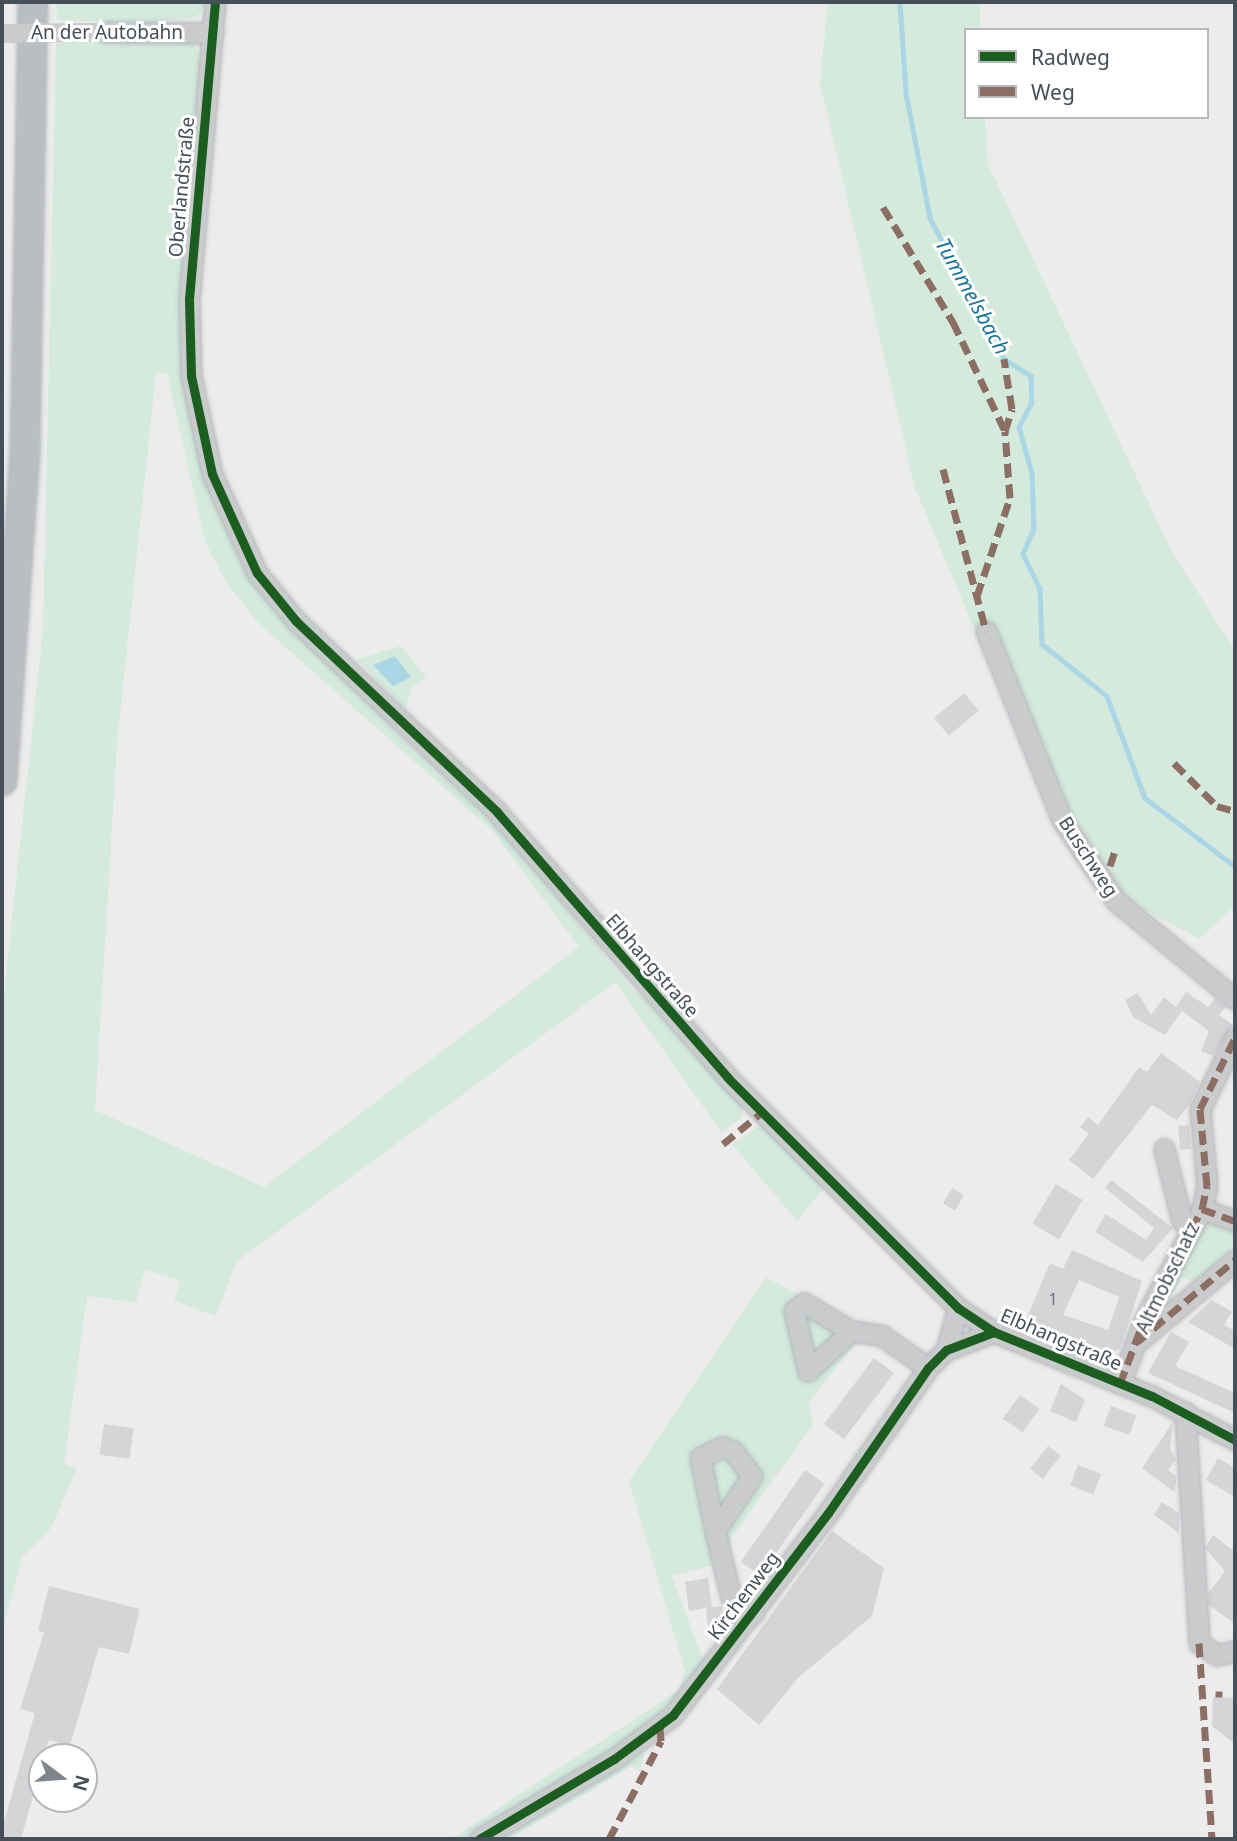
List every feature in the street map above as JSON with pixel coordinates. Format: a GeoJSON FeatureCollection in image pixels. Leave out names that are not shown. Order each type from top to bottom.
{"type":"FeatureCollection","features":[{"type":"Feature","properties":{"kind":"highway"},"geometry":{"type":"LineString","coordinates":[[2,781],[25,452],[33,2]]}},
{"type":"Feature","properties":{"kind":"street","name":"Oberlandstraße"},"geometry":{"type":"LineString","coordinates":[[191,376],[189,299],[215,2]]}},
{"type":"Feature","properties":{"kind":"street","name":"An der Autobahn"},"geometry":{"type":"LineString","coordinates":[[2,33],[213,33]]}},
{"type":"Feature","properties":{"kind":"street","name":"Elbhangstraße"},"geometry":{"type":"LineString","coordinates":[[191,376],[229,521],[275,597],[497,812],[728,1078],[958,1308],[994,1332],[1185,1412],[1235,1440]]}},
{"type":"Feature","properties":{"kind":"street","name":"Buschweg"},"geometry":{"type":"LineString","coordinates":[[986,631],[1062,820],[1116,901],[1235,999]]}},
{"type":"Feature","properties":{"kind":"street"},"geometry":{"type":"LineString","coordinates":[[1202,1209],[1207,1186],[1200,1109],[1235,1038]]}},
{"type":"Feature","properties":{"kind":"street"},"geometry":{"type":"LineString","coordinates":[[1164,1149],[1182,1221],[1191,1228]]}},
{"type":"Feature","properties":{"kind":"street","name":"Altmobschatz"},"geometry":{"type":"LineString","coordinates":[[1120,1384],[1202,1209],[1235,1221]]}},
{"type":"Feature","properties":{"kind":"street","name":"Altmobschatz"},"geometry":{"type":"LineString","coordinates":[[1138,1342],[1235,1260]]}},
{"type":"Feature","properties":{"kind":"street","name":"Kirchenweg"},"geometry":{"type":"LineString","coordinates":[[946,1350],[958,1308]]}},
{"type":"Feature","properties":{"kind":"street"},"geometry":{"type":"LineString","coordinates":[[851,1331],[881,1335],[928,1368]]}},
{"type":"Feature","properties":{"kind":"street","name":"Kirchenweg"},"geometry":{"type":"LineString","coordinates":[[479,1839],[660,1727],[754,1613],[928,1368],[946,1350],[994,1332]]}},
{"type":"Feature","properties":{"kind":"street"},"geometry":{"type":"LineString","coordinates":[[1185,1412],[1199,1643],[1217,1655],[1235,1651]]}},
{"type":"Feature","properties":{"kind":"street"},"geometry":{"type":"LineString","coordinates":[[715,1531],[731,1597],[754,1613]]}},
{"type":"Feature","properties":{"kind":"green space"},"geometry":{"type":"Polygon","coordinates":[[[56,2],[206,2],[197,17],[145,23],[57,20],[56,2]]]}},
{"type":"Feature","properties":{"kind":"green space"},"geometry":{"type":"Polygon","coordinates":[[[828,2],[979,2],[981,28],[964,28],[964,119],[985,119],[988,164],[1173,554],[1235,650],[1235,906],[1199,939],[1129,901],[1017,730],[915,488],[820,83],[828,2]]]}},
{"type":"Feature","properties":{"kind":"green space"},"geometry":{"type":"Polygon","coordinates":[[[182,39],[195,45],[202,67],[183,301],[207,476],[243,566],[414,750],[444,770],[498,824],[632,990],[650,1000],[744,1102],[741,1118],[722,1133],[615,982],[236,1262],[216,1316],[174,1301],[180,1280],[145,1270],[136,1302],[87,1296],[64,1464],[77,1468],[51,1528],[21,1559],[2,1633],[2,1012],[43,630],[56,43],[182,39]],[[156,372],[117,744],[95,1110],[264,1187],[579,947],[493,831],[259,624],[226,582],[205,542],[167,373],[156,372]]]}},
{"type":"Feature","properties":{"kind":"green space"},"geometry":{"type":"Polygon","coordinates":[[[401,646],[426,677],[411,689],[406,710],[357,659],[401,646]]]}},
{"type":"Feature","properties":{"kind":"green space"},"geometry":{"type":"Polygon","coordinates":[[[763,1124],[824,1187],[797,1221],[732,1144],[763,1124]]]}},
{"type":"Feature","properties":{"kind":"green space"},"geometry":{"type":"Polygon","coordinates":[[[1208,1221],[1233,1226],[1235,1246],[1189,1290],[1193,1282],[1183,1277],[1171,1296],[1179,1303],[1154,1316],[1208,1221]]]}},
{"type":"Feature","properties":{"kind":"green space"},"geometry":{"type":"Polygon","coordinates":[[[766,1277],[865,1331],[809,1402],[813,1425],[711,1566],[672,1576],[705,1665],[682,1695],[630,1739],[467,1839],[451,1839],[679,1690],[685,1671],[629,1481],[766,1277]]]}},
{"type":"Feature","properties":{"kind":"green space"},"geometry":{"type":"Polygon","coordinates":[[[645,1750],[640,1771],[631,1766],[509,1839],[493,1839],[645,1750]]]}},
{"type":"Feature","properties":{"kind":"water"},"geometry":{"type":"Polygon","coordinates":[[[395,656],[411,677],[393,686],[373,665],[395,656]]]}},
{"type":"Feature","properties":{"kind":"building"},"geometry":{"type":"Polygon","coordinates":[[[964,693],[979,711],[949,736],[934,718],[964,693]]]}},
{"type":"Feature","properties":{"kind":"building"},"geometry":{"type":"Polygon","coordinates":[[[1186,992],[1208,1007],[1215,998],[1226,1007],[1219,1015],[1233,1025],[1213,1056],[1201,1051],[1209,1031],[1182,1011],[1165,1035],[1133,1017],[1125,1000],[1138,993],[1151,1015],[1164,997],[1176,1007],[1186,992]]]}},
{"type":"Feature","properties":{"kind":"building"},"geometry":{"type":"Polygon","coordinates":[[[1161,1053],[1200,1082],[1189,1105],[1177,1120],[1152,1105],[1093,1179],[1069,1160],[1089,1134],[1080,1127],[1088,1117],[1098,1125],[1139,1067],[1147,1072],[1161,1053]]]}},
{"type":"Feature","properties":{"kind":"building"},"geometry":{"type":"Polygon","coordinates":[[[1189,1125],[1191,1149],[1180,1150],[1178,1126],[1189,1125]]]}},
{"type":"Feature","properties":{"kind":"building"},"geometry":{"type":"Polygon","coordinates":[[[1111,1180],[1173,1228],[1143,1262],[1095,1232],[1106,1214],[1146,1240],[1154,1228],[1105,1188],[1111,1180]]]}},
{"type":"Feature","properties":{"kind":"building"},"geometry":{"type":"Polygon","coordinates":[[[1056,1184],[1083,1200],[1059,1239],[1032,1223],[1056,1184]]]}},
{"type":"Feature","properties":{"kind":"building"},"geometry":{"type":"Polygon","coordinates":[[[952,1188],[964,1195],[955,1211],[943,1204],[952,1188]]]}},
{"type":"Feature","properties":{"kind":"building"},"geometry":{"type":"Polygon","coordinates":[[[1072,1250],[1142,1281],[1120,1349],[1109,1353],[1025,1322],[1050,1263],[1063,1269],[1072,1250]],[[1079,1280],[1063,1315],[1108,1330],[1119,1297],[1079,1280]]]}},
{"type":"Feature","properties":{"kind":"building"},"geometry":{"type":"Polygon","coordinates":[[[1212,1300],[1232,1312],[1224,1325],[1235,1331],[1235,1349],[1188,1322],[1212,1300]]]}},
{"type":"Feature","properties":{"kind":"building"},"geometry":{"type":"Polygon","coordinates":[[[1171,1332],[1189,1342],[1175,1366],[1235,1393],[1235,1413],[1148,1373],[1171,1332]]]}},
{"type":"Feature","properties":{"kind":"building"},"geometry":{"type":"Polygon","coordinates":[[[874,1358],[894,1373],[844,1439],[824,1424],[874,1358]]]}},
{"type":"Feature","properties":{"kind":"building"},"geometry":{"type":"Polygon","coordinates":[[[1061,1384],[1085,1400],[1076,1422],[1050,1411],[1061,1384]]]}},
{"type":"Feature","properties":{"kind":"building"},"geometry":{"type":"Polygon","coordinates":[[[1020,1395],[1039,1409],[1022,1433],[1003,1418],[1020,1395]]]}},
{"type":"Feature","properties":{"kind":"building"},"geometry":{"type":"Polygon","coordinates":[[[1111,1406],[1136,1415],[1129,1435],[1104,1426],[1111,1406]]]}},
{"type":"Feature","properties":{"kind":"building"},"geometry":{"type":"Polygon","coordinates":[[[1173,1422],[1170,1449],[1176,1460],[1168,1470],[1177,1477],[1174,1492],[1142,1468],[1173,1422]]]}},
{"type":"Feature","properties":{"kind":"building"},"geometry":{"type":"Polygon","coordinates":[[[104,1424],[134,1428],[129,1459],[100,1455],[104,1424]]]}},
{"type":"Feature","properties":{"kind":"building"},"geometry":{"type":"Polygon","coordinates":[[[1048,1446],[1061,1456],[1043,1479],[1030,1469],[1048,1446]]]}},
{"type":"Feature","properties":{"kind":"building"},"geometry":{"type":"Polygon","coordinates":[[[1218,1458],[1235,1468],[1235,1497],[1206,1480],[1218,1458]]]}},
{"type":"Feature","properties":{"kind":"building"},"geometry":{"type":"Polygon","coordinates":[[[1078,1465],[1101,1474],[1093,1494],[1070,1486],[1078,1465]]]}},
{"type":"Feature","properties":{"kind":"building"},"geometry":{"type":"Polygon","coordinates":[[[805,1470],[825,1484],[760,1576],[741,1562],[805,1470]]]}},
{"type":"Feature","properties":{"kind":"building"},"geometry":{"type":"Polygon","coordinates":[[[1162,1502],[1179,1513],[1179,1533],[1154,1515],[1162,1502]]]}},
{"type":"Feature","properties":{"kind":"building"},"geometry":{"type":"Polygon","coordinates":[[[832,1531],[884,1568],[872,1616],[798,1678],[759,1725],[717,1689],[832,1531]]]}},
{"type":"Feature","properties":{"kind":"building"},"geometry":{"type":"Polygon","coordinates":[[[1213,1535],[1235,1552],[1235,1624],[1209,1605],[1208,1594],[1225,1571],[1205,1548],[1213,1535]]]}},
{"type":"Feature","properties":{"kind":"building"},"geometry":{"type":"Polygon","coordinates":[[[708,1578],[712,1607],[722,1606],[724,1626],[708,1628],[706,1608],[689,1611],[685,1582],[708,1578]]]}},
{"type":"Feature","properties":{"kind":"building"},"geometry":{"type":"Polygon","coordinates":[[[49,1586],[140,1609],[129,1654],[99,1647],[71,1743],[49,1740],[48,1743],[28,1743],[28,1813],[21,1839],[15,1839],[2,1836],[2,1829],[35,1713],[20,1709],[44,1632],[38,1631],[49,1586]]]}},
{"type":"Feature","properties":{"kind":"building"},"geometry":{"type":"Polygon","coordinates":[[[1213,1697],[1235,1698],[1235,1744],[1212,1726],[1213,1697]]]}},
{"type":"Feature","properties":{"kind":"waterway","name":"Tummelsbach"},"geometry":{"type":"LineString","coordinates":[[900,2],[906,93],[930,218],[1004,359],[1031,376],[1032,402],[1019,427],[1032,473],[1034,529],[1023,554],[1040,589],[1042,644],[1107,696],[1145,798],[1235,866]]}},
{"type":"Feature","properties":{"kind":"marked path"},"geometry":{"type":"LineString","coordinates":[[883,207],[953,322],[1005,431]]}},
{"type":"Feature","properties":{"kind":"marked path"},"geometry":{"type":"LineString","coordinates":[[977,596],[1010,498],[1005,431],[1012,409],[1004,359]]}},
{"type":"Feature","properties":{"kind":"marked path"},"geometry":{"type":"LineString","coordinates":[[943,469],[986,631]]}},
{"type":"Feature","properties":{"kind":"marked path"},"geometry":{"type":"LineString","coordinates":[[1174,763],[1217,806],[1235,811]]}},
{"type":"Feature","properties":{"kind":"marked path"},"geometry":{"type":"LineString","coordinates":[[1110,866],[1115,851]]}},
{"type":"Feature","properties":{"kind":"marked path"},"geometry":{"type":"LineString","coordinates":[[1120,1384],[1143,1322],[1202,1209],[1207,1186],[1200,1109],[1235,1038]]}},
{"type":"Feature","properties":{"kind":"marked path"},"geometry":{"type":"LineString","coordinates":[[723,1144],[761,1113]]}},
{"type":"Feature","properties":{"kind":"marked path"},"geometry":{"type":"LineString","coordinates":[[1202,1209],[1235,1221]]}},
{"type":"Feature","properties":{"kind":"marked path"},"geometry":{"type":"LineString","coordinates":[[1137,1342],[1235,1260]]}},
{"type":"Feature","properties":{"kind":"marked path"},"geometry":{"type":"LineString","coordinates":[[1199,1643],[1212,1839]]}},
{"type":"Feature","properties":{"kind":"marked path"},"geometry":{"type":"LineString","coordinates":[[1219,1691],[1219,1697]]}},
{"type":"Feature","properties":{"kind":"marked path"},"geometry":{"type":"LineString","coordinates":[[609,1839],[661,1741],[660,1727]]}},
{"type":"Feature","properties":{"kind":"cycle path"},"geometry":{"type":"LineString","coordinates":[[215,2],[189,299],[191,376],[212,474],[257,573],[296,621],[497,812],[728,1078],[958,1308],[994,1332],[1152,1396],[1235,1440]]}},
{"type":"Feature","properties":{"kind":"cycle path"},"geometry":{"type":"LineString","coordinates":[[479,1839],[614,1759],[673,1715],[828,1513],[928,1368],[946,1350],[994,1332]]}}]}
